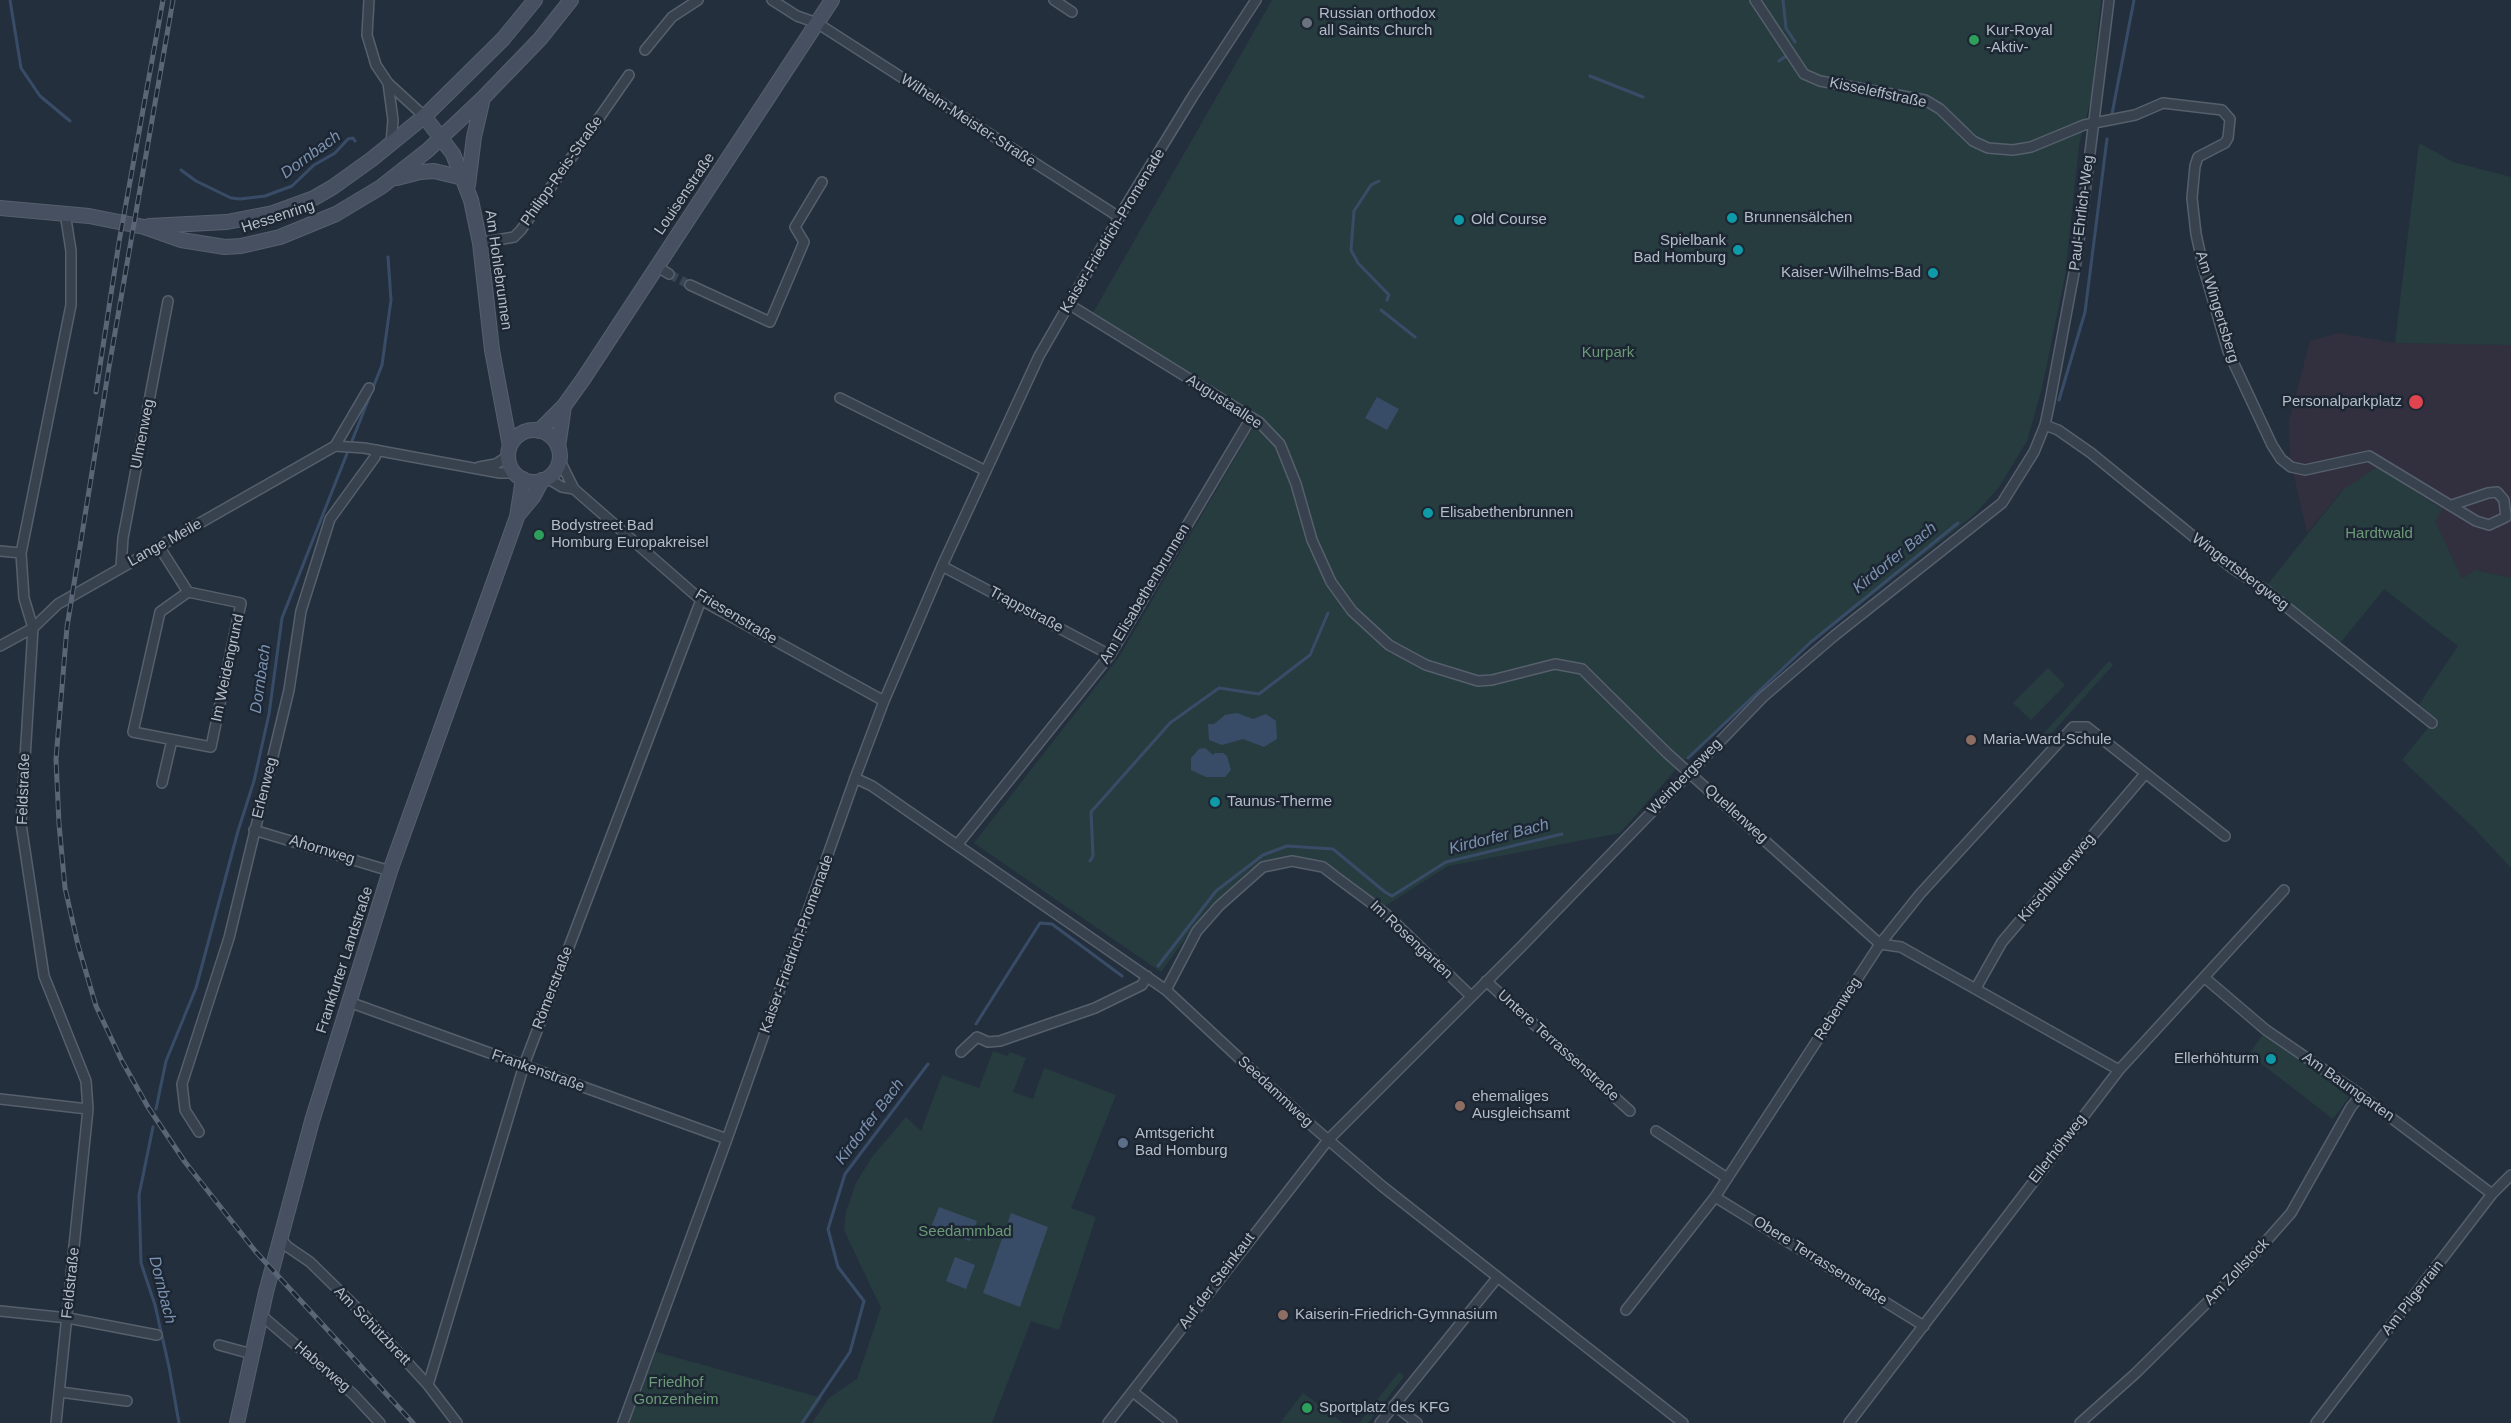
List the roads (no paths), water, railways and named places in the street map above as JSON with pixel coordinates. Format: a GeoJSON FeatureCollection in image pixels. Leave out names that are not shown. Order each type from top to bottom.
{"type":"FeatureCollection","features":[{"type":"Feature","properties":{"kind":"street"},"geometry":{"type":"LineString","coordinates":[[369,0],[366,22],[370,48],[376,64],[388,83],[424,116]]}},
{"type":"Feature","properties":{"kind":"street","name":"Hessenring"},"geometry":{"type":"LineString","coordinates":[[144,227],[227,222],[273,213],[295,206],[333,187],[424,116],[503,39],[535,0]]}},
{"type":"Feature","properties":{"kind":"street","name":"Hessenring"},"geometry":{"type":"LineString","coordinates":[[144,227],[181,240],[204,245],[241,246],[280,237],[336,214],[392,179],[441,137],[483,98],[540,39],[571,0]]}},
{"type":"Feature","properties":{"kind":"street"},"geometry":{"type":"LineString","coordinates":[[645,50],[672,17],[698,0]]}},
{"type":"Feature","properties":{"kind":"street"},"geometry":{"type":"LineString","coordinates":[[772,0],[797,16],[817,23]]}},
{"type":"Feature","properties":{"kind":"street","name":"Louisenstraße"},"geometry":{"type":"LineString","coordinates":[[539,431],[564,406],[832,0]]}},
{"type":"Feature","properties":{"kind":"street"},"geometry":{"type":"LineString","coordinates":[[1054,0],[1072,12]]}},
{"type":"Feature","properties":{"kind":"street","name":"Kaiser-Friedrich-Promenade"},"geometry":{"type":"LineString","coordinates":[[623,1423],[855,778],[884,701],[942,566],[1040,356],[1119,217],[1193,96],[1256,0]]}},
{"type":"Feature","properties":{"kind":"street","name":"Kisseleffstraße"},"geometry":{"type":"LineString","coordinates":[[1755,0],[1804,74],[1820,81],[1925,100],[1940,109],[1974,141],[1988,148],[2013,150],[2031,147],[2092,123]]}},
{"type":"Feature","properties":{"kind":"street","name":"Paul-Ehrlich-Weg"},"geometry":{"type":"LineString","coordinates":[[2045,425],[2077,257],[2109,0]]}},
{"type":"Feature","properties":{"kind":"street","name":"Wilhelm-Meister-Straße"},"geometry":{"type":"LineString","coordinates":[[817,23],[1119,217]]}},
{"type":"Feature","properties":{"kind":"street","name":"Philipp-Reis-Straße"},"geometry":{"type":"LineString","coordinates":[[480,243],[514,237],[521,230],[629,75]]}},
{"type":"Feature","properties":{"kind":"street"},"geometry":{"type":"LineString","coordinates":[[388,83],[393,120],[391,144]]}},
{"type":"Feature","properties":{"kind":"street"},"geometry":{"type":"LineString","coordinates":[[392,179],[434,171],[466,184],[483,98]]}},
{"type":"Feature","properties":{"kind":"street","name":"Am Wingertsberg"},"geometry":{"type":"LineString","coordinates":[[2092,123],[2134,115],[2156,105],[2171,102],[2220,109],[2225,112],[2230,124],[2228,138],[2224,143],[2198,157],[2194,166],[2192,198],[2196,234],[2228,351],[2272,445],[2282,459],[2291,466],[2305,470],[2369,456],[2452,505],[2485,524],[2494,524],[2506,517],[2504,500],[2497,492],[2452,505]]}},
{"type":"Feature","properties":{"kind":"street","name":"Am Hohlebrunnen"},"geometry":{"type":"LineString","coordinates":[[424,116],[453,154],[466,184],[476,221],[492,350],[509,451]]}},
{"type":"Feature","properties":{"kind":"street"},"geometry":{"type":"LineString","coordinates":[[690,285],[771,321],[804,242],[795,227],[822,182]]}},
{"type":"Feature","properties":{"kind":"street"},"geometry":{"type":"LineString","coordinates":[[0,208],[65,212],[144,227]]}},
{"type":"Feature","properties":{"kind":"street"},"geometry":{"type":"LineString","coordinates":[[36,212],[66,219],[100,220]]}},
{"type":"Feature","properties":{"kind":"street","name":"Feldstraße"},"geometry":{"type":"LineString","coordinates":[[56,1423],[88,1109],[86,1081],[44,976],[21,824],[33,628],[24,598],[21,553],[72,291],[71,251],[66,219]]}},
{"type":"Feature","properties":{"kind":"street"},"geometry":{"type":"LineString","coordinates":[[656,266],[669,274]]}},
{"type":"Feature","properties":{"kind":"street","name":"Ulmenweg"},"geometry":{"type":"LineString","coordinates":[[121,567],[123,538],[168,301]]}},
{"type":"Feature","properties":{"kind":"street","name":"Augustaallee"},"geometry":{"type":"LineString","coordinates":[[1070,305],[1259,422],[1280,444],[1296,484],[1312,540],[1331,582]]}},
{"type":"Feature","properties":{"kind":"street","name":"Lange Meile"},"geometry":{"type":"LineString","coordinates":[[0,646],[33,628],[58,604],[338,445],[369,388]]}},
{"type":"Feature","properties":{"kind":"street"},"geometry":{"type":"LineString","coordinates":[[840,398],[986,471]]}},
{"type":"Feature","properties":{"kind":"street","name":"Am Hohlebrunnen"},"geometry":{"type":"LineString","coordinates":[[502,404],[521,433]]}},
{"type":"Feature","properties":{"kind":"street","name":"Louisenstraße"},"geometry":{"type":"LineString","coordinates":[[558,453],[564,406]]}},
{"type":"Feature","properties":{"kind":"street","name":"Am Elisabethenbrunnen"},"geometry":{"type":"LineString","coordinates":[[957,845],[1110,655],[1251,418]]}},
{"type":"Feature","properties":{"kind":"street","name":"Wingertsbergweg"},"geometry":{"type":"LineString","coordinates":[[2045,425],[2058,430],[2091,453],[2226,564],[2264,589],[2432,723]]}},
{"type":"Feature","properties":{"kind":"street","name":"Weinbergsweg"},"geometry":{"type":"LineString","coordinates":[[1328,1140],[1763,697],[1834,636],[2002,503],[2028,463],[2045,425]]}},
{"type":"Feature","properties":{"kind":"street"},"geometry":{"type":"LineString","coordinates":[[338,445],[377,450],[471,468],[519,476],[532,482],[544,479],[553,473],[558,453],[547,434],[539,431],[521,433],[509,451],[496,464],[471,468]]}},
{"type":"Feature","properties":{"kind":"street","name":"Erlenweg"},"geometry":{"type":"LineString","coordinates":[[199,1132],[185,1110],[182,1084],[229,939],[289,690],[301,611],[330,519],[375,457],[377,450]]}},
{"type":"Feature","properties":{"kind":"street"},"geometry":{"type":"LineString","coordinates":[[509,451],[519,476]]}},
{"type":"Feature","properties":{"kind":"street","name":"Friesenstraße"},"geometry":{"type":"LineString","coordinates":[[558,453],[574,489],[701,600],[884,701]]}},
{"type":"Feature","properties":{"kind":"street","name":"Frankfurter Landstraße"},"geometry":{"type":"LineString","coordinates":[[237,1423],[279,1238],[312,1121],[390,871],[517,517],[519,476]]}},
{"type":"Feature","properties":{"kind":"street","name":"Friesenstraße"},"geometry":{"type":"LineString","coordinates":[[544,479],[562,487],[574,489]]}},
{"type":"Feature","properties":{"kind":"street","name":"Frankfurter Landstraße"},"geometry":{"type":"LineString","coordinates":[[517,517],[544,479]]}},
{"type":"Feature","properties":{"kind":"street"},"geometry":{"type":"LineString","coordinates":[[160,548],[188,592]]}},
{"type":"Feature","properties":{"kind":"street"},"geometry":{"type":"LineString","coordinates":[[0,551],[21,553]]}},
{"type":"Feature","properties":{"kind":"street","name":"Trappstraße"},"geometry":{"type":"LineString","coordinates":[[942,566],[1110,655]]}},
{"type":"Feature","properties":{"kind":"street","name":"Quellenweg"},"geometry":{"type":"LineString","coordinates":[[1331,582],[1352,611],[1389,645],[1426,665],[1478,681],[1492,680],[1556,664],[1582,669],[1689,772],[1880,944],[1901,947],[2119,1070]]}},
{"type":"Feature","properties":{"kind":"street","name":"Im Weidengrund"},"geometry":{"type":"LineString","coordinates":[[188,592],[241,603],[211,747],[133,732],[160,612],[188,592]]}},
{"type":"Feature","properties":{"kind":"street","name":"Römerstraße"},"geometry":{"type":"LineString","coordinates":[[428,1385],[524,1065],[701,600]]}},
{"type":"Feature","properties":{"kind":"street","name":"Rebenweg"},"geometry":{"type":"LineString","coordinates":[[1626,1310],[1715,1197],[1880,944],[1920,894],[2073,727],[2087,727],[2145,774]]}},
{"type":"Feature","properties":{"kind":"street"},"geometry":{"type":"LineString","coordinates":[[162,783],[172,740]]}},
{"type":"Feature","properties":{"kind":"street"},"geometry":{"type":"LineString","coordinates":[[2145,774],[2224,836]]}},
{"type":"Feature","properties":{"kind":"street","name":"Kirschblütenweg"},"geometry":{"type":"LineString","coordinates":[[1976,988],[2002,942],[2145,774]]}},
{"type":"Feature","properties":{"kind":"street","name":"Seedammweg"},"geometry":{"type":"LineString","coordinates":[[855,778],[872,786],[1166,990],[1328,1140],[1497,1278],[1683,1423]]}},
{"type":"Feature","properties":{"kind":"street","name":"Ahornweg"},"geometry":{"type":"LineString","coordinates":[[254,830],[390,871]]}},
{"type":"Feature","properties":{"kind":"street","name":"Im Rosengarten"},"geometry":{"type":"LineString","coordinates":[[1166,990],[1197,931],[1219,906],[1263,867],[1292,861],[1323,867],[1345,883],[1386,914],[1471,996]]}},
{"type":"Feature","properties":{"kind":"street","name":"Ellerhöhweg"},"geometry":{"type":"LineString","coordinates":[[1849,1423],[2119,1070],[2284,890]]}},
{"type":"Feature","properties":{"kind":"street"},"geometry":{"type":"LineString","coordinates":[[961,1052],[977,1037],[988,1042],[1000,1041],[1095,1008],[1142,985],[1147,976]]}},
{"type":"Feature","properties":{"kind":"street","name":"Am Baumgarten"},"geometry":{"type":"LineString","coordinates":[[2205,978],[2265,1030],[2361,1095],[2492,1194]]}},
{"type":"Feature","properties":{"kind":"street","name":"Untere Terrassenstraße"},"geometry":{"type":"LineString","coordinates":[[1486,981],[1630,1111]]}},
{"type":"Feature","properties":{"kind":"street","name":"Frankenstraße"},"geometry":{"type":"LineString","coordinates":[[350,1002],[727,1139]]}},
{"type":"Feature","properties":{"kind":"street","name":"Am Zollstock"},"geometry":{"type":"LineString","coordinates":[[2080,1423],[2136,1373],[2245,1265],[2291,1213],[2351,1107],[2361,1095]]}},
{"type":"Feature","properties":{"kind":"street"},"geometry":{"type":"LineString","coordinates":[[0,1099],[88,1109]]}},
{"type":"Feature","properties":{"kind":"street"},"geometry":{"type":"LineString","coordinates":[[1656,1131],[1727,1178]]}},
{"type":"Feature","properties":{"kind":"street","name":"Auf der Steinkaut"},"geometry":{"type":"LineString","coordinates":[[1108,1423],[1328,1140]]}},
{"type":"Feature","properties":{"kind":"street","name":"Am Pilgerrain"},"geometry":{"type":"LineString","coordinates":[[2316,1423],[2492,1194],[2511,1175]]}},
{"type":"Feature","properties":{"kind":"street","name":"Obere Terrassenstraße"},"geometry":{"type":"LineString","coordinates":[[1715,1197],[1924,1326]]}},
{"type":"Feature","properties":{"kind":"street","name":"Am Schützbrett"},"geometry":{"type":"LineString","coordinates":[[279,1238],[318,1269],[363,1314],[428,1385],[456,1423]]}},
{"type":"Feature","properties":{"kind":"street"},"geometry":{"type":"LineString","coordinates":[[1380,1423],[1497,1278]]}},
{"type":"Feature","properties":{"kind":"street"},"geometry":{"type":"LineString","coordinates":[[0,1311],[68,1318],[157,1335]]}},
{"type":"Feature","properties":{"kind":"street","name":"Haberweg"},"geometry":{"type":"LineString","coordinates":[[261,1315],[353,1394],[380,1423]]}},
{"type":"Feature","properties":{"kind":"street"},"geometry":{"type":"LineString","coordinates":[[219,1345],[252,1354]]}},
{"type":"Feature","properties":{"kind":"street"},"geometry":{"type":"LineString","coordinates":[[60,1392],[127,1401]]}},
{"type":"Feature","properties":{"kind":"street"},"geometry":{"type":"LineString","coordinates":[[1133,1392],[1172,1423]]}},
{"type":"Feature","properties":{"kind":"street"},"geometry":{"type":"LineString","coordinates":[[1394,1405],[1417,1423]]}},
{"type":"Feature","properties":{"kind":"water"},"geometry":{"type":"Polygon","coordinates":[[[1377,397],[1399,409],[1387,430],[1365,418],[1377,397]]]}},
{"type":"Feature","properties":{"kind":"water"},"geometry":{"type":"Polygon","coordinates":[[[1237,713],[1253,719],[1266,714],[1276,721],[1277,739],[1264,747],[1243,739],[1222,745],[1209,740],[1208,724],[1214,724],[1225,715],[1237,713]]]}},
{"type":"Feature","properties":{"kind":"water"},"geometry":{"type":"Polygon","coordinates":[[[1205,748],[1213,755],[1223,753],[1227,756],[1231,770],[1225,777],[1206,777],[1191,770],[1191,758],[1199,749],[1205,748]]]}},
{"type":"Feature","properties":{"kind":"water"},"geometry":{"type":"Polygon","coordinates":[[[939,1207],[977,1221],[970,1241],[931,1227],[939,1207]]]}},
{"type":"Feature","properties":{"kind":"water"},"geometry":{"type":"Polygon","coordinates":[[[1011,1213],[1048,1227],[1020,1307],[983,1293],[1011,1213]]]}},
{"type":"Feature","properties":{"kind":"water"},"geometry":{"type":"Polygon","coordinates":[[[955,1257],[975,1265],[966,1289],[946,1281],[955,1257]]]}},
{"type":"Feature","properties":{"kind":"waterway","name":"Dornbach"},"geometry":{"type":"LineString","coordinates":[[10,0],[21,68],[40,96],[70,121]]}},
{"type":"Feature","properties":{"kind":"waterway"},"geometry":{"type":"LineString","coordinates":[[1783,0],[1786,28],[1795,42]]}},
{"type":"Feature","properties":{"kind":"waterway","name":"Kirdorfer Bach"},"geometry":{"type":"LineString","coordinates":[[2112,114],[2134,0]]}},
{"type":"Feature","properties":{"kind":"waterway"},"geometry":{"type":"LineString","coordinates":[[1779,61],[1786,56]]}},
{"type":"Feature","properties":{"kind":"waterway","name":"Kirdorfer Bach"},"geometry":{"type":"LineString","coordinates":[[1590,76],[1643,97]]}},
{"type":"Feature","properties":{"kind":"waterway","name":"Dornbach"},"geometry":{"type":"LineString","coordinates":[[181,170],[196,181],[231,198],[265,196],[292,186],[314,165],[335,153],[348,139],[353,138],[355,141]]}},
{"type":"Feature","properties":{"kind":"waterway","name":"Kirdorfer Bach"},"geometry":{"type":"LineString","coordinates":[[2059,400],[2085,312],[2107,139]]}},
{"type":"Feature","properties":{"kind":"waterway","name":"Kirdorfer Bach"},"geometry":{"type":"LineString","coordinates":[[1379,181],[1371,185],[1354,211],[1351,250],[1358,263],[1389,295],[1387,300]]}},
{"type":"Feature","properties":{"kind":"waterway","name":"Dornbach"},"geometry":{"type":"LineString","coordinates":[[156,1109],[166,1061],[196,988],[238,831],[254,781],[269,714],[282,618],[382,365],[391,300],[388,257]]}},
{"type":"Feature","properties":{"kind":"waterway","name":"Kirdorfer Bach"},"geometry":{"type":"LineString","coordinates":[[1381,310],[1415,337]]}},
{"type":"Feature","properties":{"kind":"waterway","name":"Kirdorfer Bach"},"geometry":{"type":"LineString","coordinates":[[1688,758],[1811,642],[1958,523]]}},
{"type":"Feature","properties":{"kind":"waterway","name":"Kirdorfer Bach"},"geometry":{"type":"LineString","coordinates":[[1090,861],[1093,856],[1091,812],[1170,723],[1219,688],[1259,694],[1310,655],[1328,613]]}},
{"type":"Feature","properties":{"kind":"waterway","name":"Kirdorfer Bach"},"geometry":{"type":"LineString","coordinates":[[1158,966],[1216,891],[1263,855],[1287,846],[1333,849],[1392,896],[1446,862],[1562,834]]}},
{"type":"Feature","properties":{"kind":"waterway","name":"Kirdorfer Bach"},"geometry":{"type":"LineString","coordinates":[[976,1024],[1040,923],[1052,924],[1122,976]]}},
{"type":"Feature","properties":{"kind":"waterway","name":"Kirdorfer Bach"},"geometry":{"type":"LineString","coordinates":[[802,1423],[850,1352],[864,1301],[838,1267],[828,1229],[845,1174],[928,1064]]}},
{"type":"Feature","properties":{"kind":"waterway","name":"Dornbach"},"geometry":{"type":"LineString","coordinates":[[153,1127],[139,1195],[141,1263],[155,1305],[179,1423]]}},
{"type":"Feature","properties":{"kind":"tunnel"},"geometry":{"type":"LineString","coordinates":[[669,274],[690,285]]}},
{"type":"Feature","properties":{"kind":"railway"},"geometry":{"type":"LineString","coordinates":[[96,392],[119,242],[163,0]]}},
{"type":"Feature","properties":{"kind":"railway"},"geometry":{"type":"LineString","coordinates":[[173,0],[109,367],[67,627],[56,759],[65,888],[78,945],[96,1006],[122,1061],[148,1107],[185,1162],[256,1252],[413,1423]]}},
{"type":"Feature","properties":{"kind":"place","name":"Russian orthodox all Saints Church"},"geometry":{"type":"Point","coordinates":[1307,23]}},
{"type":"Feature","properties":{"kind":"place","name":"Kur-Royal -Aktiv-"},"geometry":{"type":"Point","coordinates":[1974,40]}},
{"type":"Feature","properties":{"kind":"place","name":"Brunnensälchen"},"geometry":{"type":"Point","coordinates":[1732,218]}},
{"type":"Feature","properties":{"kind":"place","name":"Old Course"},"geometry":{"type":"Point","coordinates":[1459,220]}},
{"type":"Feature","properties":{"kind":"place","name":"Spielbank Bad Homburg"},"geometry":{"type":"Point","coordinates":[1738,250]}},
{"type":"Feature","properties":{"kind":"place","name":"Kaiser-Wilhelms-Bad"},"geometry":{"type":"Point","coordinates":[1933,273]}},
{"type":"Feature","properties":{"kind":"place","name":"Personalparkplatz"},"geometry":{"type":"Point","coordinates":[2416,402]}},
{"type":"Feature","properties":{"kind":"place","name":"Elisabethenbrunnen"},"geometry":{"type":"Point","coordinates":[1428,513]}},
{"type":"Feature","properties":{"kind":"place","name":"Bodystreet Bad Homburg Europakreisel"},"geometry":{"type":"Point","coordinates":[539,535]}},
{"type":"Feature","properties":{"kind":"place","name":"Maria-Ward-Schule"},"geometry":{"type":"Point","coordinates":[1971,740]}},
{"type":"Feature","properties":{"kind":"place","name":"Taunus-Therme"},"geometry":{"type":"Point","coordinates":[1215,802]}},
{"type":"Feature","properties":{"kind":"place","name":"Ellerhöhturm"},"geometry":{"type":"Point","coordinates":[2271,1059]}},
{"type":"Feature","properties":{"kind":"place","name":"ehemaliges Ausgleichsamt"},"geometry":{"type":"Point","coordinates":[1460,1106]}},
{"type":"Feature","properties":{"kind":"place","name":"Amtsgericht Bad Homburg"},"geometry":{"type":"Point","coordinates":[1123,1143]}},
{"type":"Feature","properties":{"kind":"place","name":"Kaiserin-Friedrich-Gymnasium"},"geometry":{"type":"Point","coordinates":[1283,1315]}},
{"type":"Feature","properties":{"kind":"place","name":"Sportplatz des KFG"},"geometry":{"type":"Point","coordinates":[1307,1408]}},
{"type":"Feature","properties":{"kind":"park label","name":"Kurpark"},"geometry":{"type":"Point","coordinates":[1608,353]}},
{"type":"Feature","properties":{"kind":"park label","name":"Hardtwald"},"geometry":{"type":"Point","coordinates":[2379,534]}},
{"type":"Feature","properties":{"kind":"park label","name":"Seedammbad"},"geometry":{"type":"Point","coordinates":[965,1232]}},
{"type":"Feature","properties":{"kind":"park label","name":"Friedhof Gonzenheim"},"geometry":{"type":"Point","coordinates":[676,1392]}}]}
